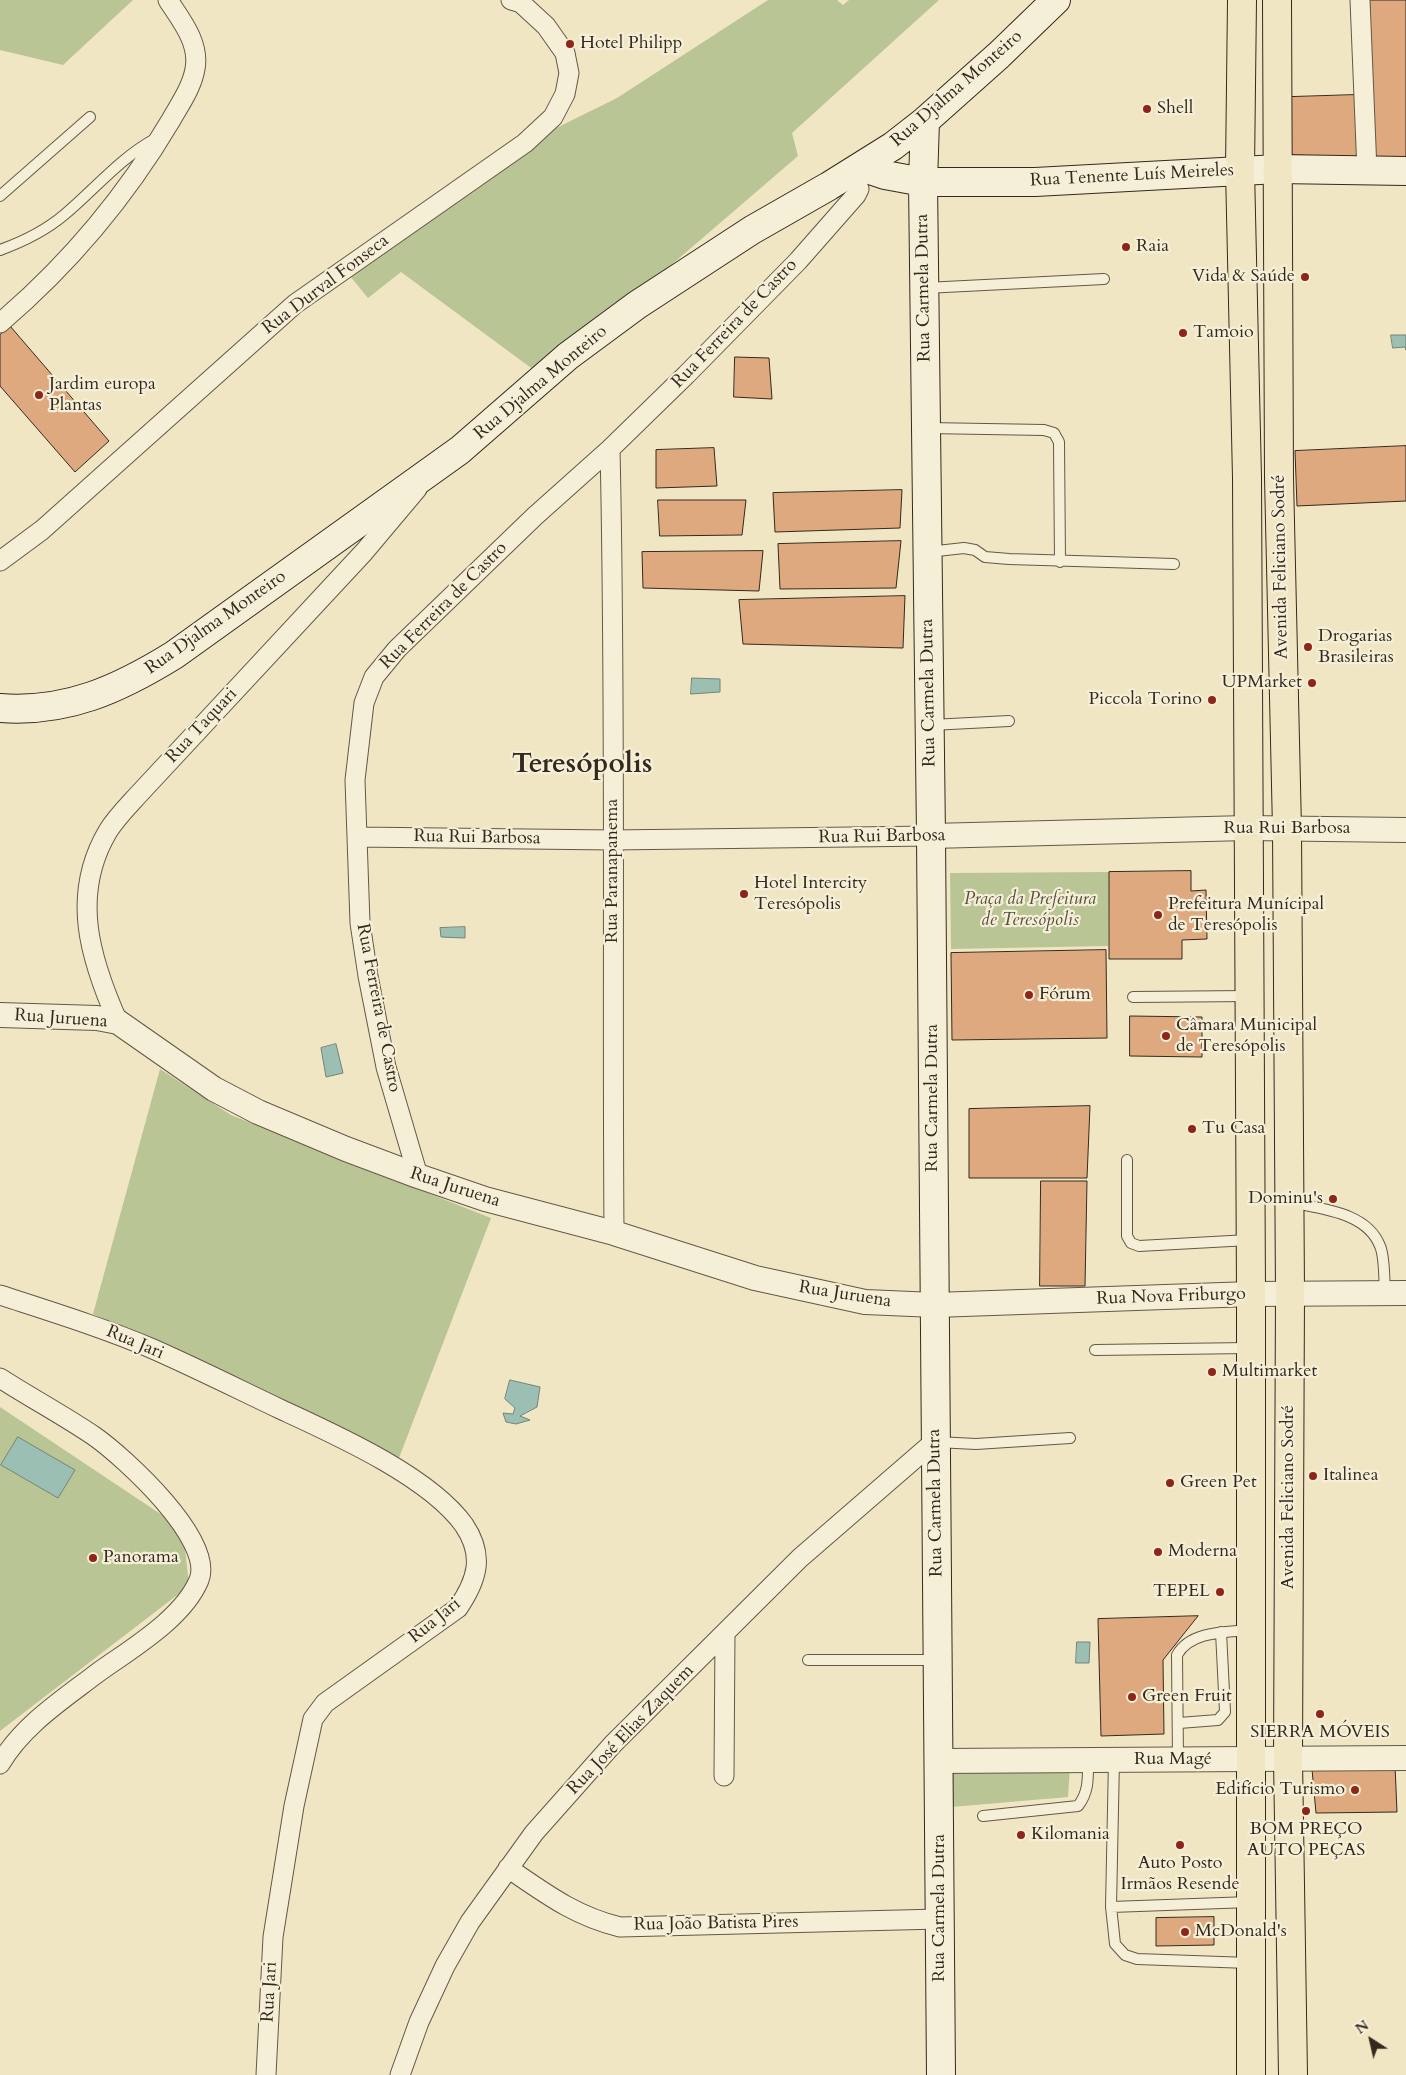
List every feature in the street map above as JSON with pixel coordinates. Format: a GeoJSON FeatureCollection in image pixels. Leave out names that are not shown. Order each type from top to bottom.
{"type":"FeatureCollection","features":[{"type":"Feature","properties":{"kind":"main road","name":"Rua Djalma Monteiro"},"geometry":{"type":"LineString","coordinates":[[0,708],[41,708],[86,700],[132,680],[174,655],[460,450],[568,356],[637,306],[752,230],[853,172],[893,146],[925,121],[1000,55],[1056,0]]}},
{"type":"Feature","properties":{"kind":"main road","name":"Avenida Feliciano Sodré"},"geometry":{"type":"LineString","coordinates":[[1242,0],[1240,170],[1247,478],[1247,828],[1251,1294],[1249,1759],[1251,2075]]}},
{"type":"Feature","properties":{"kind":"main road","name":"Avenida Feliciano Sodré"},"geometry":{"type":"LineString","coordinates":[[1277,0],[1279,478],[1287,829],[1290,1293],[1288,1759],[1293,2075]]}},
{"type":"Feature","properties":{"kind":"main road","name":"Rua Carmela Dutra"},"geometry":{"type":"LineString","coordinates":[[925,121],[923,182],[930,725],[941,2075]]}},
{"type":"Feature","properties":{"kind":"main road","name":"Rua Tenente Luís Meireles"},"geometry":{"type":"LineString","coordinates":[[853,172],[885,175],[923,182],[1035,182],[1240,170],[1406,171]]}},
{"type":"Feature","properties":{"kind":"main road"},"geometry":{"type":"LineString","coordinates":[[1247,478],[1279,478]]}},
{"type":"Feature","properties":{"kind":"street"},"geometry":{"type":"LineString","coordinates":[[0,323],[40,288],[133,178],[162,135],[187,92],[196,68],[195,51],[189,33],[168,0]]}},
{"type":"Feature","properties":{"kind":"street","name":"Rua Durval Fonseca"},"geometry":{"type":"LineString","coordinates":[[0,561],[42,530],[295,304],[525,143],[553,117],[565,94],[569,73],[565,52],[546,26],[521,3],[511,0]]}},
{"type":"Feature","properties":{"kind":"street"},"geometry":{"type":"LineString","coordinates":[[1360,0],[1367,171]]}},
{"type":"Feature","properties":{"kind":"street","name":"Rua Ferreira de Castro"},"geometry":{"type":"LineString","coordinates":[[418,1176],[386,1067],[360,924],[355,780],[364,703],[374,677],[397,649],[535,516],[610,449],[762,298],[856,195],[859,189],[853,172]]}},
{"type":"Feature","properties":{"kind":"street","name":"Rua Paranapanema"},"geometry":{"type":"LineString","coordinates":[[610,449],[614,648],[612,840],[614,1233]]}},
{"type":"Feature","properties":{"kind":"street","name":"Rua Taquari"},"geometry":{"type":"LineString","coordinates":[[118,1022],[90,948],[86,917],[88,889],[94,863],[109,830],[138,795],[364,552],[430,472]]}},
{"type":"Feature","properties":{"kind":"street","name":"Rua Rui Barbosa"},"geometry":{"type":"LineString","coordinates":[[357,837],[612,840],[931,836],[1247,828],[1406,830]]}},
{"type":"Feature","properties":{"kind":"street","name":"Rua Juruena"},"geometry":{"type":"LineString","coordinates":[[0,1015],[97,1018],[118,1022],[214,1089],[258,1112],[418,1176],[485,1199],[614,1233],[706,1264],[821,1293],[865,1302],[935,1305]]}},
{"type":"Feature","properties":{"kind":"street","name":"Rua Nova Friburgo"},"geometry":{"type":"LineString","coordinates":[[935,1305],[1251,1294],[1395,1293]]}},
{"type":"Feature","properties":{"kind":"street","name":"Rua Jari"},"geometry":{"type":"LineString","coordinates":[[0,1295],[84,1322],[152,1349],[369,1452],[422,1486],[452,1511],[465,1526],[472,1540],[477,1559],[476,1573],[470,1590],[458,1608],[326,1702],[313,1719],[298,1788],[274,1937],[266,2075]]}},
{"type":"Feature","properties":{"kind":"street"},"geometry":{"type":"LineString","coordinates":[[0,1378],[94,1436],[123,1459],[174,1513],[190,1535],[201,1569],[199,1580],[184,1603],[164,1623],[43,1715],[24,1733],[0,1764]]}},
{"type":"Feature","properties":{"kind":"street","name":"Rua José Elias Zaquem"},"geometry":{"type":"LineString","coordinates":[[400,2075],[419,2022],[445,1966],[470,1922],[534,1833],[613,1744],[800,1558],[935,1442]]}},
{"type":"Feature","properties":{"kind":"street"},"geometry":{"type":"LineString","coordinates":[[724,1776],[725,1634]]}},
{"type":"Feature","properties":{"kind":"street","name":"Rua Magé"},"geometry":{"type":"LineString","coordinates":[[939,1761],[1406,1758]]}},
{"type":"Feature","properties":{"kind":"street","name":"Rua João Batista Pires"},"geometry":{"type":"LineString","coordinates":[[508,1868],[566,1907],[594,1920],[620,1927],[939,1919]]}},
{"type":"Feature","properties":{"kind":"lane"},"geometry":{"type":"LineString","coordinates":[[0,196],[90,117]]}},
{"type":"Feature","properties":{"kind":"lane"},"geometry":{"type":"LineString","coordinates":[[0,250],[32,236],[62,217],[124,160],[162,135]]}},
{"type":"Feature","properties":{"kind":"lane"},"geometry":{"type":"LineString","coordinates":[[924,288],[1104,279]]}},
{"type":"Feature","properties":{"kind":"lane"},"geometry":{"type":"LineString","coordinates":[[926,428],[1044,430],[1054,433],[1059,442],[1060,562]]}},
{"type":"Feature","properties":{"kind":"lane"},"geometry":{"type":"LineString","coordinates":[[928,552],[964,548],[975,550],[985,557],[1060,562],[1174,564]]}},
{"type":"Feature","properties":{"kind":"lane"},"geometry":{"type":"LineString","coordinates":[[930,725],[1009,721]]}},
{"type":"Feature","properties":{"kind":"lane"},"geometry":{"type":"LineString","coordinates":[[1133,997],[1248,996]]}},
{"type":"Feature","properties":{"kind":"lane"},"geometry":{"type":"LineString","coordinates":[[1127,1160],[1127,1236],[1132,1243],[1139,1246],[1250,1240]]}},
{"type":"Feature","properties":{"kind":"lane"},"geometry":{"type":"LineString","coordinates":[[1289,1202],[1340,1213],[1363,1224],[1380,1247],[1395,1293]]}},
{"type":"Feature","properties":{"kind":"lane"},"geometry":{"type":"LineString","coordinates":[[1095,1350],[1250,1348]]}},
{"type":"Feature","properties":{"kind":"lane"},"geometry":{"type":"LineString","coordinates":[[935,1442],[976,1444],[1070,1438]]}},
{"type":"Feature","properties":{"kind":"lane"},"geometry":{"type":"LineString","coordinates":[[1178,1760],[1177,1655],[1187,1644],[1213,1632],[1251,1630]]}},
{"type":"Feature","properties":{"kind":"lane"},"geometry":{"type":"LineString","coordinates":[[1179,1722],[1218,1720],[1225,1712],[1221,1632]]}},
{"type":"Feature","properties":{"kind":"lane"},"geometry":{"type":"LineString","coordinates":[[808,1660],[938,1660]]}},
{"type":"Feature","properties":{"kind":"lane"},"geometry":{"type":"LineString","coordinates":[[983,1816],[1078,1806],[1085,1798],[1088,1787],[1088,1760]]}},
{"type":"Feature","properties":{"kind":"lane"},"geometry":{"type":"LineString","coordinates":[[1114,1760],[1111,1907],[1115,1944],[1125,1955],[1137,1959],[1251,1963]]}},
{"type":"Feature","properties":{"kind":"lane"},"geometry":{"type":"LineString","coordinates":[[1111,1907],[1250,1902]]}},
{"type":"Feature","properties":{"kind":"green space"},"geometry":{"type":"Polygon","coordinates":[[[0,0],[133,0],[63,65],[0,50],[0,0]]]}},
{"type":"Feature","properties":{"kind":"green space"},"geometry":{"type":"Polygon","coordinates":[[[768,0],[837,0],[843,5],[849,0],[939,0],[792,133],[798,156],[542,376],[401,272],[368,298],[345,270],[530,141],[617,98],[768,0]]]}},
{"type":"Feature","properties":{"kind":"green space","name":"Praça da Prefeitura de Teresópolis"},"geometry":{"type":"Polygon","coordinates":[[[1109,872],[1108,946],[951,949],[950,873],[1109,872]]]}},
{"type":"Feature","properties":{"kind":"green space"},"geometry":{"type":"Polygon","coordinates":[[[160,1069],[231,1115],[491,1218],[399,1458],[93,1314],[160,1069]]]}},
{"type":"Feature","properties":{"kind":"green space","name":"Panorama"},"geometry":{"type":"Polygon","coordinates":[[[0,1407],[183,1529],[189,1586],[0,1731],[0,1407]]]}},
{"type":"Feature","properties":{"kind":"green space"},"geometry":{"type":"Polygon","coordinates":[[[1070,1767],[1068,1797],[952,1807],[949,1773],[1070,1767]]]}},
{"type":"Feature","properties":{"kind":"water"},"geometry":{"type":"Polygon","coordinates":[[[1391,335],[1406,335],[1406,350],[1405,347],[1393,348],[1391,335]]]}},
{"type":"Feature","properties":{"kind":"water"},"geometry":{"type":"Polygon","coordinates":[[[692,678],[720,679],[720,692],[691,694],[692,678]]]}},
{"type":"Feature","properties":{"kind":"water"},"geometry":{"type":"Polygon","coordinates":[[[465,927],[465,938],[441,937],[440,928],[465,927]]]}},
{"type":"Feature","properties":{"kind":"water"},"geometry":{"type":"Polygon","coordinates":[[[336,1044],[343,1073],[326,1077],[321,1048],[336,1044]]]}},
{"type":"Feature","properties":{"kind":"water"},"geometry":{"type":"Polygon","coordinates":[[[510,1380],[540,1387],[537,1407],[520,1416],[530,1420],[516,1424],[506,1422],[503,1413],[513,1414],[515,1408],[505,1399],[510,1380]]]}},
{"type":"Feature","properties":{"kind":"water"},"geometry":{"type":"Polygon","coordinates":[[[18,1437],[75,1470],[58,1498],[1,1465],[18,1437]]]}},
{"type":"Feature","properties":{"kind":"water"},"geometry":{"type":"Polygon","coordinates":[[[1077,1642],[1090,1642],[1089,1663],[1076,1663],[1077,1642]]]}},
{"type":"Feature","properties":{"kind":"building"},"geometry":{"type":"Polygon","coordinates":[[[1370,0],[1406,0],[1406,159],[1372,156],[1370,0]]]}},
{"type":"Feature","properties":{"kind":"building"},"geometry":{"type":"Polygon","coordinates":[[[1355,95],[1359,157],[1291,155],[1291,97],[1355,95]]]}},
{"type":"Feature","properties":{"kind":"building","name":"Jardim europa Plantas"},"geometry":{"type":"Polygon","coordinates":[[[10,326],[109,441],[75,472],[0,386],[0,335],[10,326]]]}},
{"type":"Feature","properties":{"kind":"building"},"geometry":{"type":"Polygon","coordinates":[[[735,357],[769,358],[772,399],[734,397],[735,357]]]}},
{"type":"Feature","properties":{"kind":"building"},"geometry":{"type":"Polygon","coordinates":[[[1406,446],[1406,501],[1297,506],[1295,451],[1406,446]]]}},
{"type":"Feature","properties":{"kind":"building"},"geometry":{"type":"Polygon","coordinates":[[[714,448],[717,486],[656,488],[656,450],[714,448]]]}},
{"type":"Feature","properties":{"kind":"building"},"geometry":{"type":"Polygon","coordinates":[[[902,490],[900,528],[775,532],[773,493],[902,490]]]}},
{"type":"Feature","properties":{"kind":"building"},"geometry":{"type":"Polygon","coordinates":[[[658,500],[746,500],[742,535],[660,536],[658,500]]]}},
{"type":"Feature","properties":{"kind":"building"},"geometry":{"type":"Polygon","coordinates":[[[901,541],[896,588],[780,589],[778,544],[901,541]]]}},
{"type":"Feature","properties":{"kind":"building"},"geometry":{"type":"Polygon","coordinates":[[[763,551],[759,591],[643,588],[642,552],[763,551]]]}},
{"type":"Feature","properties":{"kind":"building"},"geometry":{"type":"Polygon","coordinates":[[[905,596],[903,648],[743,644],[739,600],[905,596]]]}},
{"type":"Feature","properties":{"kind":"building","name":"Prefeitura Munícipal de Teresópolis"},"geometry":{"type":"Polygon","coordinates":[[[1191,871],[1191,891],[1206,890],[1207,939],[1182,940],[1182,959],[1109,959],[1109,872],[1191,871]]]}},
{"type":"Feature","properties":{"kind":"building","name":"Fórum"},"geometry":{"type":"Polygon","coordinates":[[[1106,950],[1107,1038],[952,1040],[951,953],[1106,950]]]}},
{"type":"Feature","properties":{"kind":"building","name":"Câmara Municipal de Teresópolis"},"geometry":{"type":"Polygon","coordinates":[[[1130,1016],[1202,1017],[1202,1057],[1130,1056],[1130,1016]]]}},
{"type":"Feature","properties":{"kind":"building"},"geometry":{"type":"Polygon","coordinates":[[[1090,1106],[1087,1178],[969,1178],[969,1109],[1090,1106]]]}},
{"type":"Feature","properties":{"kind":"building"},"geometry":{"type":"Polygon","coordinates":[[[1041,1181],[1087,1181],[1085,1286],[1040,1286],[1041,1181]]]}},
{"type":"Feature","properties":{"kind":"building","name":"Green Fruit"},"geometry":{"type":"Polygon","coordinates":[[[1198,1616],[1163,1660],[1164,1734],[1101,1736],[1098,1619],[1198,1616]]]}},
{"type":"Feature","properties":{"kind":"building","name":"Edifício Turismo"},"geometry":{"type":"Polygon","coordinates":[[[1395,1765],[1397,1812],[1316,1813],[1312,1769],[1395,1765]]]}},
{"type":"Feature","properties":{"kind":"building","name":"McDonald's"},"geometry":{"type":"Polygon","coordinates":[[[1214,1917],[1214,1945],[1156,1946],[1156,1918],[1214,1917]]]}},
{"type":"Feature","properties":{"kind":"place","name":"Hotel Philipp"},"geometry":{"type":"Point","coordinates":[570,44]}},
{"type":"Feature","properties":{"kind":"place","name":"Shell"},"geometry":{"type":"Point","coordinates":[1147,109]}},
{"type":"Feature","properties":{"kind":"place","name":"Raia"},"geometry":{"type":"Point","coordinates":[1126,247]}},
{"type":"Feature","properties":{"kind":"place","name":"Vida & Saúde"},"geometry":{"type":"Point","coordinates":[1305,277]}},
{"type":"Feature","properties":{"kind":"place","name":"Tamoio"},"geometry":{"type":"Point","coordinates":[1183,333]}},
{"type":"Feature","properties":{"kind":"place","name":"Jardim europa Plantas"},"geometry":{"type":"Point","coordinates":[39,395]}},
{"type":"Feature","properties":{"kind":"place","name":"Drogarias Brasileiras"},"geometry":{"type":"Point","coordinates":[1308,647]}},
{"type":"Feature","properties":{"kind":"place","name":"UPMarket"},"geometry":{"type":"Point","coordinates":[1312,683]}},
{"type":"Feature","properties":{"kind":"place","name":"Piccola Torino"},"geometry":{"type":"Point","coordinates":[1212,700]}},
{"type":"Feature","properties":{"kind":"place","name":"Hotel Intercity Teresópolis"},"geometry":{"type":"Point","coordinates":[744,894]}},
{"type":"Feature","properties":{"kind":"place","name":"Prefeitura Munícipal de Teresópolis"},"geometry":{"type":"Point","coordinates":[1158,915]}},
{"type":"Feature","properties":{"kind":"place","name":"Fórum"},"geometry":{"type":"Point","coordinates":[1029,995]}},
{"type":"Feature","properties":{"kind":"place","name":"Câmara Municipal de Teresópolis"},"geometry":{"type":"Point","coordinates":[1166,1036]}},
{"type":"Feature","properties":{"kind":"place","name":"Tu Casa"},"geometry":{"type":"Point","coordinates":[1192,1129]}},
{"type":"Feature","properties":{"kind":"place","name":"Dominu's"},"geometry":{"type":"Point","coordinates":[1333,1199]}},
{"type":"Feature","properties":{"kind":"place","name":"Multimarket"},"geometry":{"type":"Point","coordinates":[1212,1372]}},
{"type":"Feature","properties":{"kind":"place","name":"Italinea"},"geometry":{"type":"Point","coordinates":[1313,1476]}},
{"type":"Feature","properties":{"kind":"place","name":"Green Pet"},"geometry":{"type":"Point","coordinates":[1170,1483]}},
{"type":"Feature","properties":{"kind":"place","name":"Moderna"},"geometry":{"type":"Point","coordinates":[1158,1552]}},
{"type":"Feature","properties":{"kind":"place","name":"Panorama"},"geometry":{"type":"Point","coordinates":[93,1558]}},
{"type":"Feature","properties":{"kind":"place","name":"TEPEL"},"geometry":{"type":"Point","coordinates":[1220,1592]}},
{"type":"Feature","properties":{"kind":"place","name":"Green Fruit"},"geometry":{"type":"Point","coordinates":[1132,1697]}},
{"type":"Feature","properties":{"kind":"place","name":"SIERRA MÓVEIS"},"geometry":{"type":"Point","coordinates":[1320,1714]}},
{"type":"Feature","properties":{"kind":"place","name":"Edifício Turismo"},"geometry":{"type":"Point","coordinates":[1355,1790]}},
{"type":"Feature","properties":{"kind":"place","name":"BOM PREÇO AUTO PEÇAS"},"geometry":{"type":"Point","coordinates":[1306,1811]}},
{"type":"Feature","properties":{"kind":"place","name":"Kilomania"},"geometry":{"type":"Point","coordinates":[1021,1835]}},
{"type":"Feature","properties":{"kind":"place","name":"Auto Posto Irmãos Resende"},"geometry":{"type":"Point","coordinates":[1180,1845]}},
{"type":"Feature","properties":{"kind":"place","name":"McDonald's"},"geometry":{"type":"Point","coordinates":[1185,1932]}},
{"type":"Feature","properties":{"kind":"district","name":"Teresópolis"},"geometry":{"type":"Point","coordinates":[582,766]}}]}
